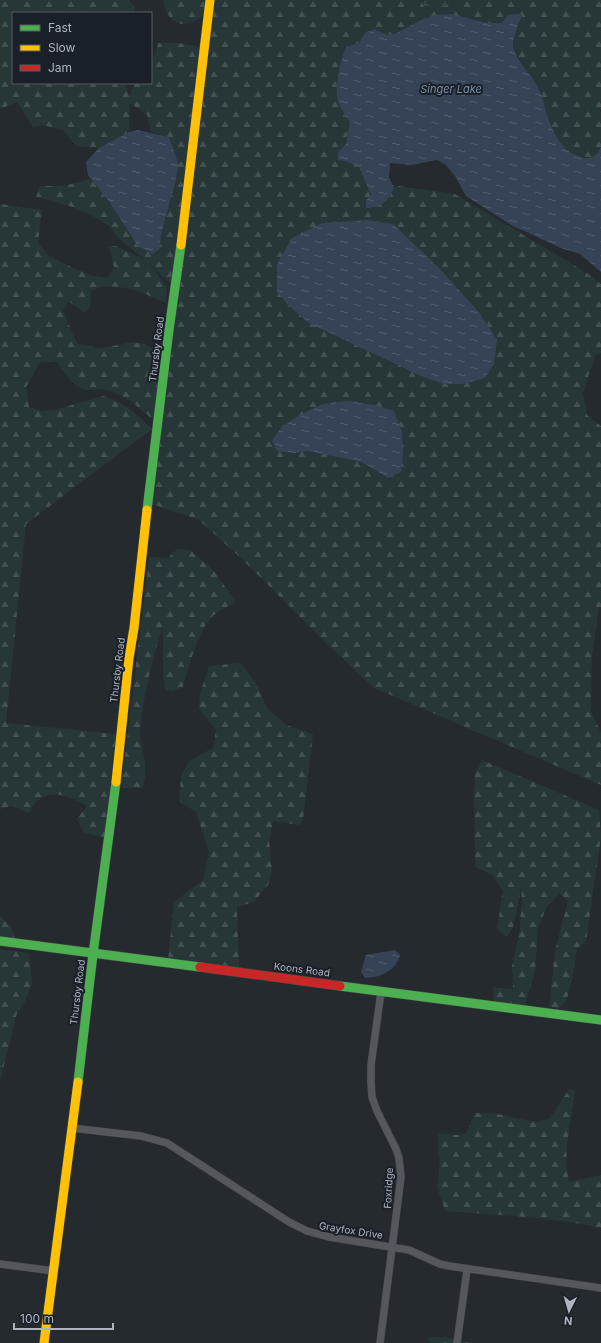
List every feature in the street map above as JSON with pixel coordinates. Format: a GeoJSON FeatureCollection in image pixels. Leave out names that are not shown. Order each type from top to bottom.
{"type":"FeatureCollection","features":[{"type":"Feature","properties":{"kind":"street","name":"Thursby Road"},"geometry":{"type":"LineString","coordinates":[[44,1343],[116,785],[129,658],[140,578],[169,330],[180,258],[210,0]]}},
{"type":"Feature","properties":{"kind":"street","name":"Koons Road"},"geometry":{"type":"LineString","coordinates":[[0,941],[322,982],[381,992],[601,1020]]}},
{"type":"Feature","properties":{"kind":"street","name":"Foxridge"},"geometry":{"type":"LineString","coordinates":[[380,1343],[393,1246],[399,1193],[400,1168],[396,1149],[377,1111],[372,1097],[371,1065],[381,992]]}},
{"type":"Feature","properties":{"kind":"street","name":"Grayfox Drive"},"geometry":{"type":"LineString","coordinates":[[72,1128],[140,1136],[167,1143],[290,1222],[307,1231],[329,1237],[393,1246],[409,1250],[440,1264],[467,1270],[601,1288]]}},
{"type":"Feature","properties":{"kind":"street"},"geometry":{"type":"LineString","coordinates":[[0,1264],[54,1271]]}},
{"type":"Feature","properties":{"kind":"street"},"geometry":{"type":"LineString","coordinates":[[457,1343],[467,1270]]}},
{"type":"Feature","properties":{"kind":"green space"},"geometry":{"type":"Polygon","coordinates":[[[0,0],[129,0],[135,7],[135,12],[12,12],[12,84],[125,84],[129,96],[135,84],[152,84],[152,59],[155,55],[158,43],[179,43],[199,47],[187,165],[172,285],[151,265],[167,288],[166,303],[130,289],[110,286],[91,290],[90,306],[85,313],[68,301],[63,310],[78,344],[98,348],[132,342],[145,344],[162,355],[155,417],[151,418],[130,401],[118,394],[102,389],[85,390],[77,386],[57,362],[40,362],[26,387],[29,407],[42,411],[54,410],[103,396],[115,400],[130,409],[152,429],[26,524],[6,723],[116,734],[104,837],[84,833],[77,819],[87,806],[62,795],[48,795],[42,798],[35,803],[29,813],[11,806],[0,809],[0,204],[42,210],[38,243],[48,255],[73,268],[91,275],[107,278],[114,268],[109,247],[116,246],[147,261],[119,239],[110,227],[97,218],[70,206],[36,197],[40,186],[63,186],[91,179],[110,203],[160,248],[161,234],[179,165],[169,137],[151,132],[147,115],[130,103],[129,132],[99,148],[76,146],[63,130],[43,125],[33,127],[17,102],[0,109],[0,0]]]}},
{"type":"Feature","properties":{"kind":"green space"},"geometry":{"type":"Polygon","coordinates":[[[163,0],[205,0],[203,15],[189,23],[177,23],[168,15],[163,0]]]}},
{"type":"Feature","properties":{"kind":"green space"},"geometry":{"type":"Polygon","coordinates":[[[215,0],[420,0],[426,9],[455,3],[454,0],[601,0],[601,147],[598,154],[590,158],[577,157],[563,146],[554,133],[546,113],[541,91],[516,55],[513,43],[522,15],[508,15],[502,23],[488,23],[472,18],[421,20],[397,33],[387,35],[374,29],[366,33],[359,43],[346,47],[339,72],[337,97],[342,110],[350,122],[346,144],[338,152],[348,162],[359,167],[368,187],[373,208],[383,203],[391,195],[394,188],[392,185],[455,194],[587,273],[601,284],[601,353],[595,356],[583,393],[587,415],[601,426],[601,607],[599,607],[592,657],[591,711],[601,733],[601,785],[374,688],[325,642],[243,560],[199,520],[152,504],[215,0]]]}},
{"type":"Feature","properties":{"kind":"green space"},"geometry":{"type":"Polygon","coordinates":[[[420,0],[454,0],[455,4],[426,9],[420,0]]]}},
{"type":"Feature","properties":{"kind":"green space"},"geometry":{"type":"Polygon","coordinates":[[[177,549],[190,550],[214,571],[236,602],[216,613],[208,621],[203,629],[191,659],[183,687],[172,691],[165,690],[163,672],[163,626],[148,678],[141,718],[140,736],[145,770],[143,788],[121,788],[149,557],[168,558],[177,549]]]}},
{"type":"Feature","properties":{"kind":"green space"},"geometry":{"type":"Polygon","coordinates":[[[241,663],[259,688],[266,707],[286,725],[313,734],[303,820],[299,825],[273,821],[269,841],[272,870],[268,885],[254,902],[237,907],[239,967],[168,961],[174,902],[203,880],[209,852],[196,812],[179,801],[181,776],[189,761],[213,748],[216,730],[199,709],[200,694],[209,666],[241,663]]]}},
{"type":"Feature","properties":{"kind":"green space"},"geometry":{"type":"Polygon","coordinates":[[[482,760],[599,810],[601,837],[586,942],[577,948],[572,981],[566,1002],[558,1009],[549,1007],[555,951],[568,901],[560,894],[547,906],[538,928],[535,972],[525,1005],[494,1002],[493,987],[513,989],[512,966],[520,928],[522,885],[513,927],[507,937],[497,929],[503,891],[492,875],[475,867],[475,772],[482,760]]]}},
{"type":"Feature","properties":{"kind":"green space"},"geometry":{"type":"Polygon","coordinates":[[[0,916],[12,928],[16,943],[0,941],[0,916]]]}},
{"type":"Feature","properties":{"kind":"green space"},"geometry":{"type":"Polygon","coordinates":[[[0,949],[29,953],[32,983],[25,1002],[17,1013],[0,1081],[0,949]]]}},
{"type":"Feature","properties":{"kind":"green space"},"geometry":{"type":"Polygon","coordinates":[[[570,1088],[575,1091],[567,1144],[566,1165],[569,1182],[601,1175],[601,1228],[542,1219],[445,1211],[437,1187],[440,1160],[438,1150],[438,1133],[456,1135],[466,1134],[475,1113],[497,1114],[537,1122],[550,1118],[570,1088]]]}},
{"type":"Feature","properties":{"kind":"green space"},"geometry":{"type":"Polygon","coordinates":[[[428,1337],[443,1337],[471,1343],[430,1343],[428,1337]]]}},
{"type":"Feature","properties":{"kind":"water","name":"Singer Lake"},"geometry":{"type":"Polygon","coordinates":[[[451,14],[488,23],[502,23],[508,15],[522,15],[513,42],[514,50],[520,62],[540,91],[548,119],[555,134],[570,152],[577,156],[585,158],[593,157],[597,154],[601,147],[601,272],[580,254],[561,248],[511,225],[466,196],[455,176],[446,165],[437,160],[412,165],[390,163],[389,177],[394,188],[392,193],[387,200],[380,205],[366,208],[366,200],[371,195],[359,167],[348,162],[338,160],[338,152],[346,144],[350,122],[342,110],[337,97],[339,72],[346,47],[359,43],[365,33],[374,29],[387,35],[397,33],[421,20],[436,15],[451,14]]]}},
{"type":"Feature","properties":{"kind":"water"},"geometry":{"type":"Polygon","coordinates":[[[138,130],[169,137],[179,165],[161,234],[160,248],[153,254],[138,246],[110,203],[88,175],[86,162],[99,148],[129,132],[138,130]]]}},
{"type":"Feature","properties":{"kind":"water"},"geometry":{"type":"Polygon","coordinates":[[[368,220],[393,224],[440,269],[475,308],[497,340],[494,364],[485,378],[463,384],[443,384],[421,376],[309,323],[288,305],[277,291],[277,264],[292,238],[322,223],[368,220]]]}},
{"type":"Feature","properties":{"kind":"water"},"geometry":{"type":"Polygon","coordinates":[[[348,401],[375,405],[394,411],[402,432],[403,454],[401,472],[388,478],[362,462],[308,451],[295,453],[277,451],[272,441],[282,426],[323,404],[348,401]]]}},
{"type":"Feature","properties":{"kind":"water"},"geometry":{"type":"Polygon","coordinates":[[[395,950],[400,955],[395,966],[382,975],[365,978],[361,972],[366,955],[395,950]]]}},
{"type":"Feature","properties":{"kind":"traffic: fast"},"geometry":{"type":"LineString","coordinates":[[147,510],[181,245]]}},
{"type":"Feature","properties":{"kind":"traffic: fast"},"geometry":{"type":"LineString","coordinates":[[78,1082],[93,954],[116,782]]}},
{"type":"Feature","properties":{"kind":"traffic: fast"},"geometry":{"type":"LineString","coordinates":[[0,941],[200,967]]}},
{"type":"Feature","properties":{"kind":"traffic: fast"},"geometry":{"type":"LineString","coordinates":[[340,986],[601,1020]]}},
{"type":"Feature","properties":{"kind":"traffic: slow"},"geometry":{"type":"LineString","coordinates":[[181,245],[210,0]]}},
{"type":"Feature","properties":{"kind":"traffic: slow"},"geometry":{"type":"LineString","coordinates":[[116,782],[147,510]]}},
{"type":"Feature","properties":{"kind":"traffic: slow"},"geometry":{"type":"LineString","coordinates":[[44,1343],[78,1082]]}},
{"type":"Feature","properties":{"kind":"traffic: jam"},"geometry":{"type":"LineString","coordinates":[[200,967],[340,986]]}}]}
